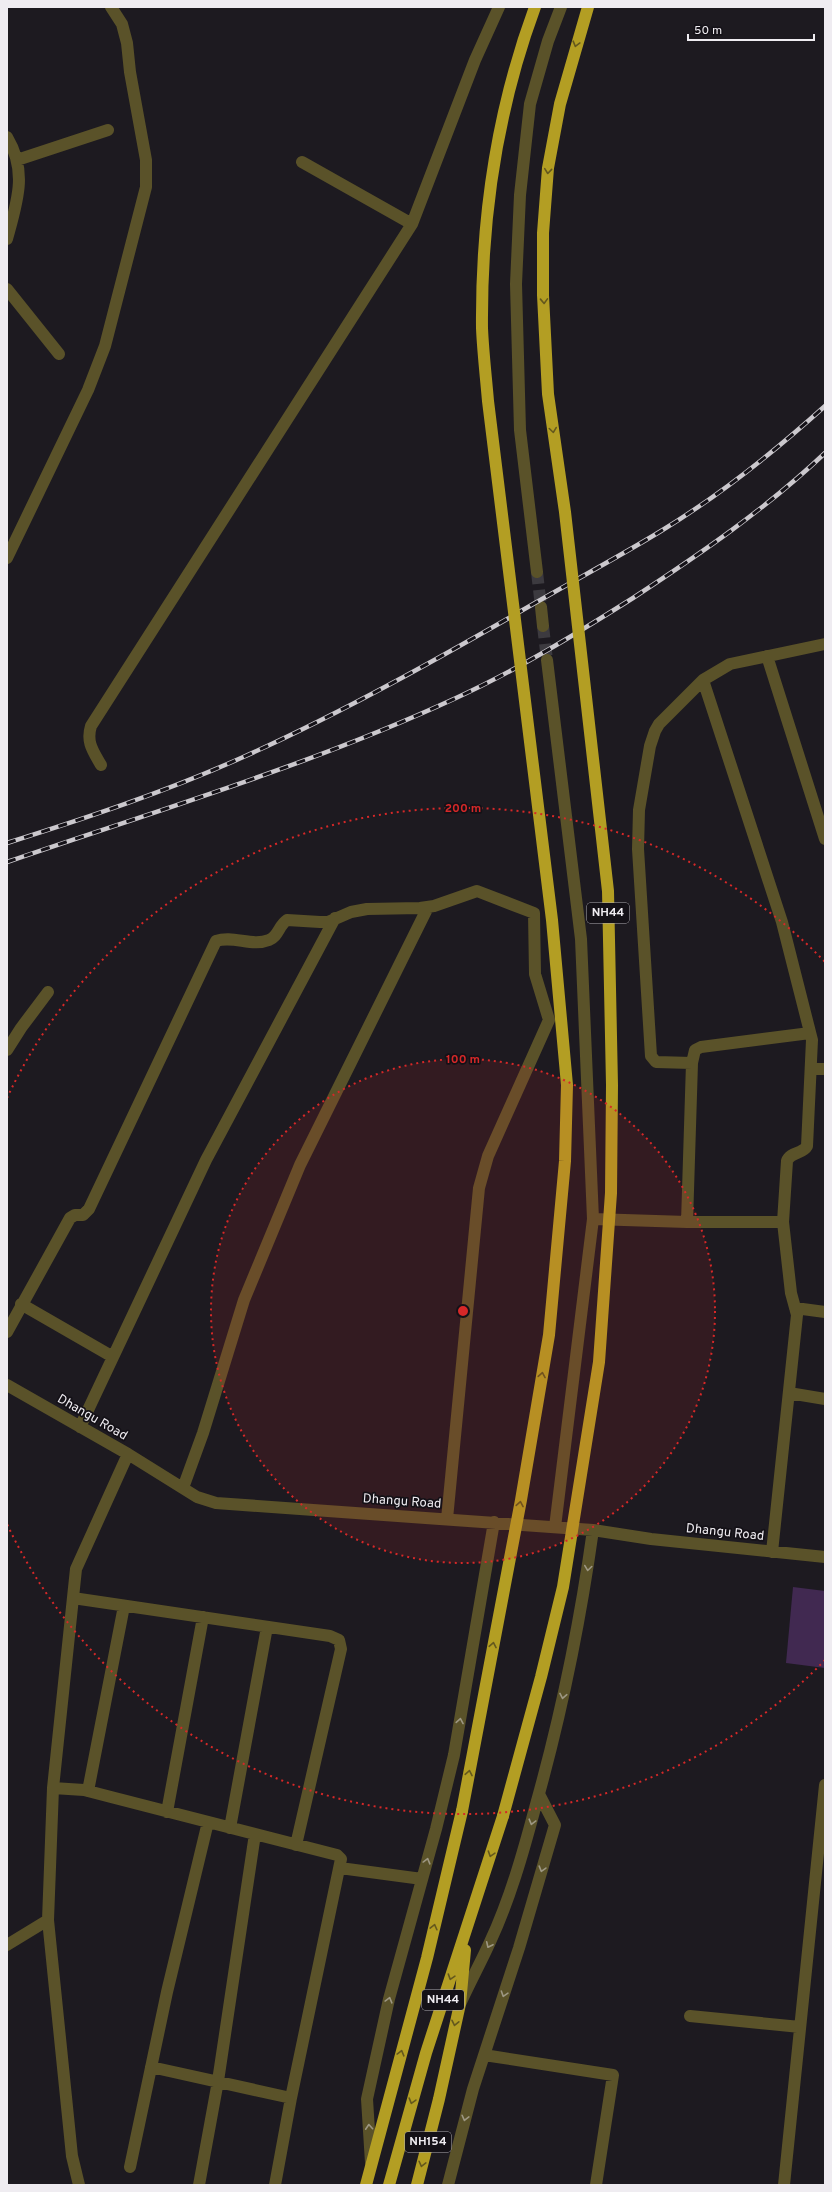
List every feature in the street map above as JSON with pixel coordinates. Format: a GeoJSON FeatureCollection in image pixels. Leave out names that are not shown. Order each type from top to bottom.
{"type":"FeatureCollection","features":[{"type":"Feature","properties":{"kind":"highway","name":"NH44"},"geometry":{"type":"LineString","coordinates":[[366,2185],[427,1958],[462,1811],[521,1500],[548,1335],[565,1160],[567,1085],[552,920],[488,401],[482,329],[488,201],[512,76],[534,7]]}},
{"type":"Feature","properties":{"kind":"highway","name":"NH44"},"geometry":{"type":"LineString","coordinates":[[389,2185],[426,2053],[503,1816],[541,1677],[565,1571],[599,1362],[611,1193],[612,1085],[608,891],[564,512],[548,394],[543,233],[548,168],[560,104],[588,7]]}},
{"type":"Feature","properties":{"kind":"highway"},"geometry":{"type":"LineString","coordinates":[[460,2004],[467,1928]]}},
{"type":"Feature","properties":{"kind":"highway","name":"NH154"},"geometry":{"type":"LineString","coordinates":[[417,2185],[439,2099],[460,2004]]}},
{"type":"Feature","properties":{"kind":"street"},"geometry":{"type":"LineString","coordinates":[[7,558],[88,390],[105,346],[146,187],[146,160],[130,72],[127,43],[122,24],[111,7]]}},
{"type":"Feature","properties":{"kind":"street"},"geometry":{"type":"LineString","coordinates":[[101,765],[91,749],[88,737],[91,726],[412,224],[475,60],[499,7]]}},
{"type":"Feature","properties":{"kind":"street"},"geometry":{"type":"LineString","coordinates":[[537,572],[520,430],[516,284],[520,195],[530,104],[548,41],[561,7]]}},
{"type":"Feature","properties":{"kind":"street"},"geometry":{"type":"LineString","coordinates":[[17,160],[108,130]]}},
{"type":"Feature","properties":{"kind":"street"},"geometry":{"type":"LineString","coordinates":[[7,137],[20,170],[18,198],[7,239]]}},
{"type":"Feature","properties":{"kind":"street"},"geometry":{"type":"LineString","coordinates":[[302,162],[412,224]]}},
{"type":"Feature","properties":{"kind":"street"},"geometry":{"type":"LineString","coordinates":[[7,289],[59,354]]}},
{"type":"Feature","properties":{"kind":"street"},"geometry":{"type":"LineString","coordinates":[[540,607],[543,626]]}},
{"type":"Feature","properties":{"kind":"street"},"geometry":{"type":"LineString","coordinates":[[692,1063],[656,1062],[651,1056],[639,856],[639,825],[650,746],[659,724],[703,680],[730,664],[825,644]]}},
{"type":"Feature","properties":{"kind":"street"},"geometry":{"type":"LineString","coordinates":[[767,656],[825,839]]}},
{"type":"Feature","properties":{"kind":"street"},"geometry":{"type":"LineString","coordinates":[[547,660],[581,939],[593,1219],[555,1527]]}},
{"type":"Feature","properties":{"kind":"street"},"geometry":{"type":"LineString","coordinates":[[703,680],[782,922],[812,1040],[807,1146],[806,1149],[787,1158],[783,1222],[791,1294],[797,1315],[772,1552]]}},
{"type":"Feature","properties":{"kind":"street"},"geometry":{"type":"LineString","coordinates":[[7,1332],[21,1304],[70,1218],[75,1215],[83,1215],[89,1209],[214,943],[223,939],[261,942],[274,938],[287,920],[320,922],[351,912],[367,909],[428,907],[477,891],[534,913],[535,974],[549,1020],[488,1156],[478,1188],[447,1519]]}},
{"type":"Feature","properties":{"kind":"street"},"geometry":{"type":"LineString","coordinates":[[183,1488],[203,1433],[244,1300],[300,1165],[428,907]]}},
{"type":"Feature","properties":{"kind":"street"},"geometry":{"type":"LineString","coordinates":[[80,1427],[206,1160],[335,918]]}},
{"type":"Feature","properties":{"kind":"street"},"geometry":{"type":"LineString","coordinates":[[7,1050],[21,1028],[48,992]]}},
{"type":"Feature","properties":{"kind":"street"},"geometry":{"type":"LineString","coordinates":[[687,1222],[692,1063],[694,1050],[701,1047],[810,1033]]}},
{"type":"Feature","properties":{"kind":"street"},"geometry":{"type":"LineString","coordinates":[[811,1069],[825,1069]]}},
{"type":"Feature","properties":{"kind":"street"},"geometry":{"type":"LineString","coordinates":[[593,1219],[687,1222],[783,1222]]}},
{"type":"Feature","properties":{"kind":"street"},"geometry":{"type":"LineString","coordinates":[[21,1304],[113,1357]]}},
{"type":"Feature","properties":{"kind":"street"},"geometry":{"type":"LineString","coordinates":[[795,1308],[825,1312]]}},
{"type":"Feature","properties":{"kind":"street","name":"Dhangu Road"},"geometry":{"type":"LineString","coordinates":[[7,1385],[128,1454],[197,1497],[216,1503],[593,1530],[651,1539],[825,1557]]}},
{"type":"Feature","properties":{"kind":"street"},"geometry":{"type":"LineString","coordinates":[[789,1393],[825,1399]]}},
{"type":"Feature","properties":{"kind":"street"},"geometry":{"type":"LineString","coordinates":[[79,2185],[72,2156],[48,1920],[53,1788],[76,1569],[128,1454]]}},
{"type":"Feature","properties":{"kind":"street"},"geometry":{"type":"LineString","coordinates":[[371,2166],[366,2099],[389,1999],[454,1755],[494,1522]]}},
{"type":"Feature","properties":{"kind":"street"},"geometry":{"type":"LineString","coordinates":[[460,2004],[491,1942],[507,1901],[556,1735],[584,1595],[593,1530]]}},
{"type":"Feature","properties":{"kind":"street"},"geometry":{"type":"LineString","coordinates":[[73,1598],[335,1637],[341,1644],[296,1845]]}},
{"type":"Feature","properties":{"kind":"street"},"geometry":{"type":"LineString","coordinates":[[88,1791],[124,1606]]}},
{"type":"Feature","properties":{"kind":"street"},"geometry":{"type":"LineString","coordinates":[[167,1812],[203,1617]]}},
{"type":"Feature","properties":{"kind":"street"},"geometry":{"type":"LineString","coordinates":[[230,1828],[268,1627]]}},
{"type":"Feature","properties":{"kind":"street"},"geometry":{"type":"LineString","coordinates":[[784,2185],[825,1785]]}},
{"type":"Feature","properties":{"kind":"street"},"geometry":{"type":"LineString","coordinates":[[53,1788],[88,1791],[337,1855],[341,1859],[291,2098],[279,2184]]}},
{"type":"Feature","properties":{"kind":"street"},"geometry":{"type":"LineString","coordinates":[[448,2185],[473,2089],[519,1948],[555,1825],[539,1794]]}},
{"type":"Feature","properties":{"kind":"street"},"geometry":{"type":"LineString","coordinates":[[130,2167],[151,2067],[208,1822]]}},
{"type":"Feature","properties":{"kind":"street"},"geometry":{"type":"LineString","coordinates":[[199,2185],[218,2081],[256,1834]]}},
{"type":"Feature","properties":{"kind":"street"},"geometry":{"type":"LineString","coordinates":[[340,1868],[422,1879]]}},
{"type":"Feature","properties":{"kind":"street"},"geometry":{"type":"LineString","coordinates":[[7,1945],[48,1920]]}},
{"type":"Feature","properties":{"kind":"street"},"geometry":{"type":"LineString","coordinates":[[690,2016],[800,2027]]}},
{"type":"Feature","properties":{"kind":"street"},"geometry":{"type":"LineString","coordinates":[[484,2055],[613,2075],[596,2184]]}},
{"type":"Feature","properties":{"kind":"street"},"geometry":{"type":"LineString","coordinates":[[151,2067],[291,2098]]}},
{"type":"Feature","properties":{"kind":"building"},"geometry":{"type":"Polygon","coordinates":[[[793,1587],[825,1591],[825,1668],[786,1663],[793,1587]]]}},
{"type":"Feature","properties":{"kind":"tunnel"},"geometry":{"type":"LineString","coordinates":[[537,572],[541,607]]}},
{"type":"Feature","properties":{"kind":"tunnel"},"geometry":{"type":"LineString","coordinates":[[543,626],[547,660]]}},
{"type":"Feature","properties":{"kind":"railway"},"geometry":{"type":"LineString","coordinates":[[7,843],[125,804],[183,782],[279,741],[353,704],[463,644],[646,540],[683,517],[746,472],[825,406]]}},
{"type":"Feature","properties":{"kind":"railway"},"geometry":{"type":"LineString","coordinates":[[7,862],[290,766],[346,745],[479,687],[524,664],[568,638],[683,565],[780,493],[825,453]]}}]}
